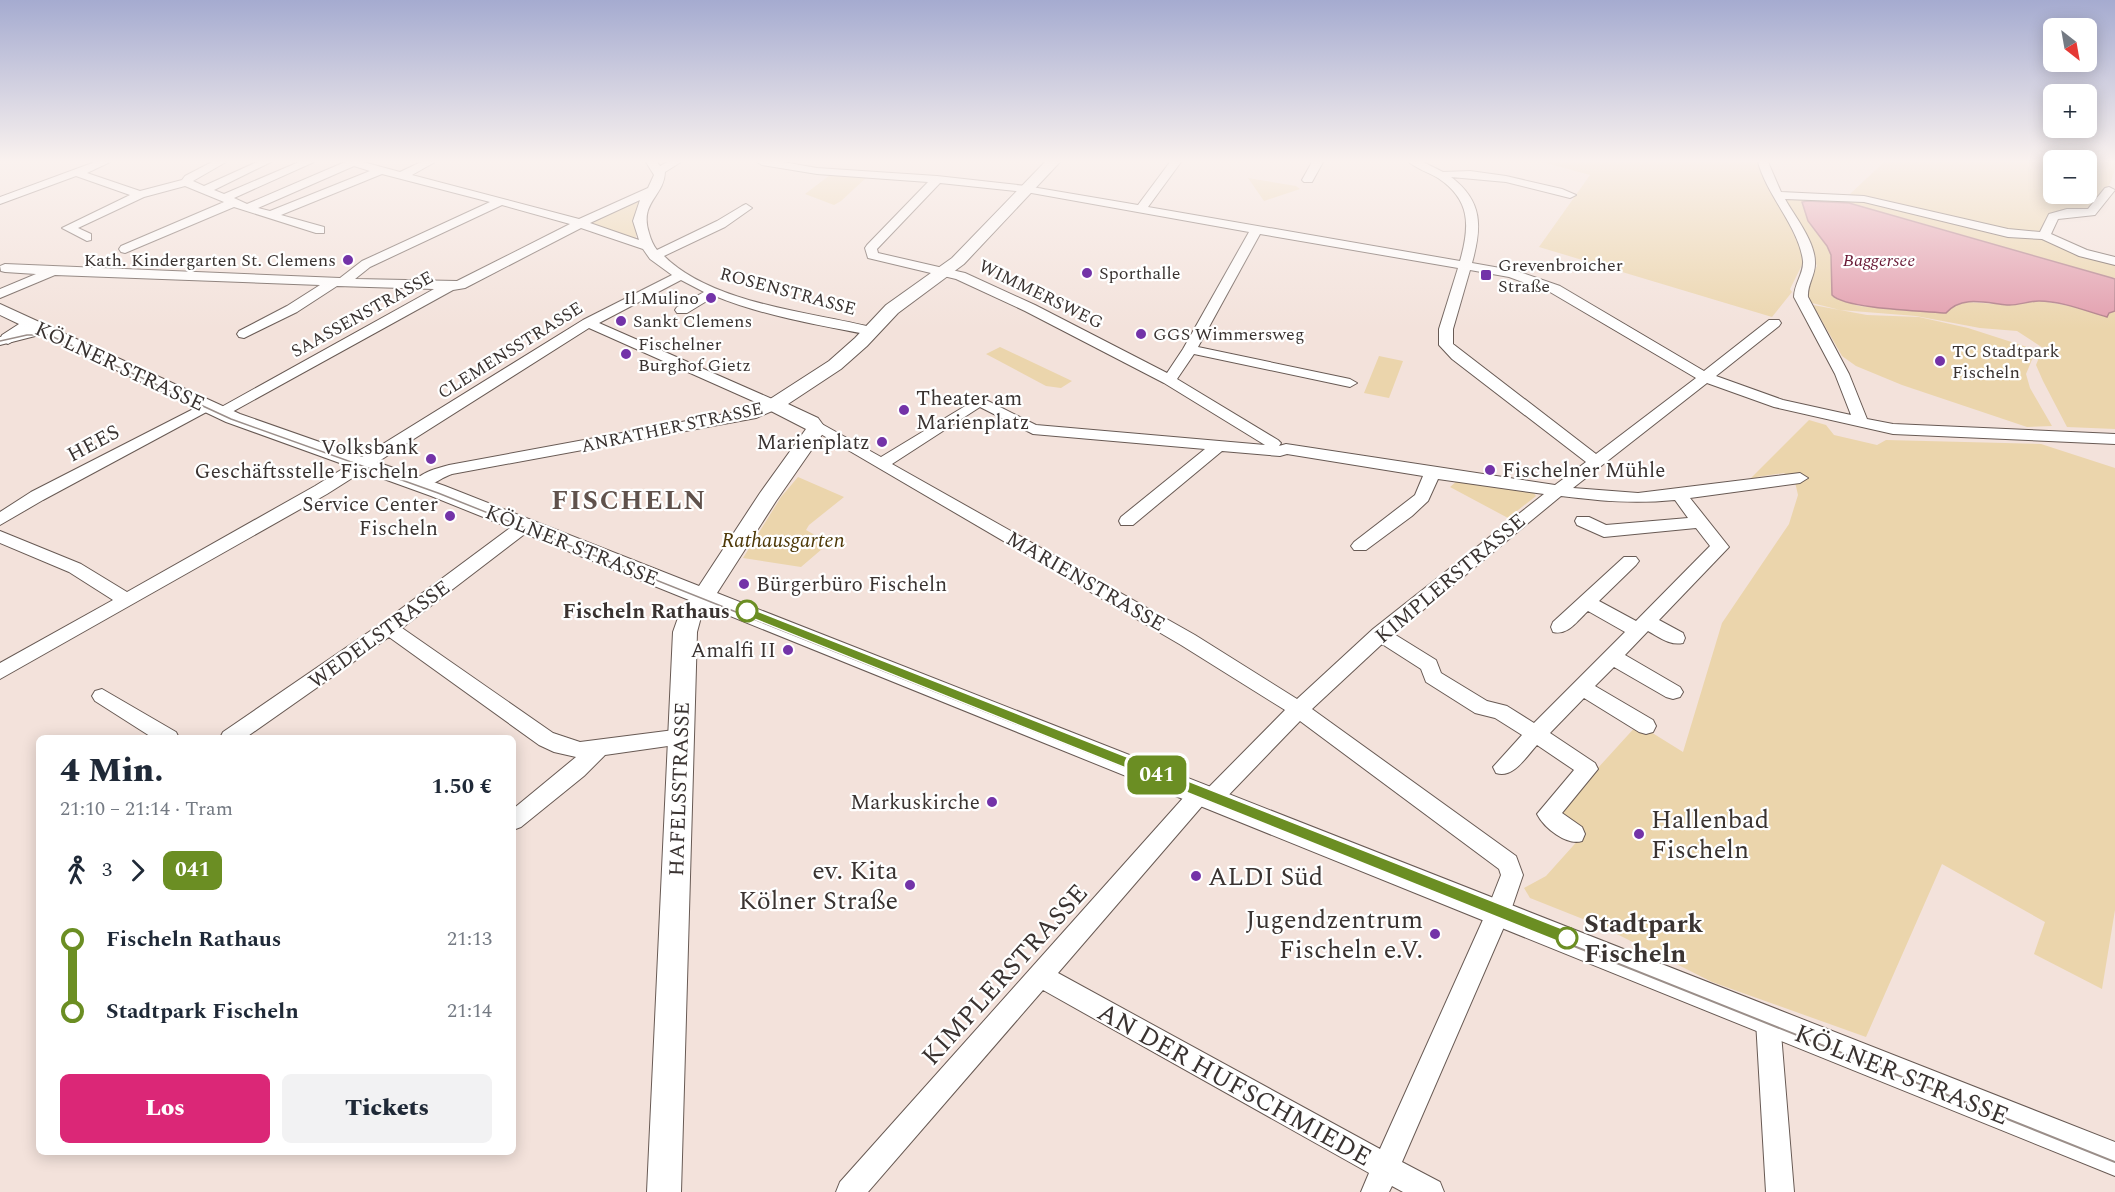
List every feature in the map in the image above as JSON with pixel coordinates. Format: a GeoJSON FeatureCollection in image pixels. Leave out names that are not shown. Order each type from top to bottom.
{"type":"FeatureCollection","features":[{"type":"Feature","properties":{"kind":"main road","name":"ANRATHER STRASSE"},"geometry":{"type":"LineString","coordinates":[[774,405],[835,364],[892,309],[945,272],[999,218]]}},
{"type":"Feature","properties":{"kind":"main road","name":"KÖLNER STRASSE"},"geometry":{"type":"LineString","coordinates":[[0,309],[214,409],[420,484],[1414,880],[1500,908],[1689,990],[2115,1159]]}},
{"type":"Feature","properties":{"kind":"main road"},"geometry":{"type":"LineString","coordinates":[[4,340],[35,327]]}},
{"type":"Feature","properties":{"kind":"main road","name":"MARIENSTRASSE"},"geometry":{"type":"LineString","coordinates":[[774,405],[815,426]]}},
{"type":"Feature","properties":{"kind":"main road","name":"HAFELSSTRASSE"},"geometry":{"type":"LineString","coordinates":[[664,1192],[685,632],[690,615],[704,597],[761,507],[808,442],[816,429],[815,426]]}},
{"type":"Feature","properties":{"kind":"street"},"geometry":{"type":"LineString","coordinates":[[87,237],[68,228],[91,218]]}},
{"type":"Feature","properties":{"kind":"street"},"geometry":{"type":"LineString","coordinates":[[125,249],[193,218]]}},
{"type":"Feature","properties":{"kind":"street"},"geometry":{"type":"LineString","coordinates":[[279,218],[320,230]]}},
{"type":"Feature","properties":{"kind":"street"},"geometry":{"type":"LineString","coordinates":[[244,334],[292,309],[366,264],[466,218]]}},
{"type":"Feature","properties":{"kind":"street"},"geometry":{"type":"LineString","coordinates":[[558,218],[644,243],[641,218]]}},
{"type":"Feature","properties":{"kind":"street","name":"SAASSENSTRASSE"},"geometry":{"type":"LineString","coordinates":[[214,409],[450,286],[460,285],[593,218]]}},
{"type":"Feature","properties":{"kind":"street"},"geometry":{"type":"LineString","coordinates":[[654,256],[731,218]]}},
{"type":"Feature","properties":{"kind":"street","name":"WIMMERSWEG"},"geometry":{"type":"LineString","coordinates":[[900,218],[871,248],[870,251],[878,258],[960,276],[1029,308],[1169,380],[1278,447]]}},
{"type":"Feature","properties":{"kind":"street"},"geometry":{"type":"LineString","coordinates":[[1184,218],[1465,266],[1536,281],[1555,290],[1664,356],[1707,378],[1779,404],[1893,429],[2115,439]]}},
{"type":"Feature","properties":{"kind":"street"},"geometry":{"type":"LineString","coordinates":[[1473,218],[1465,266],[1445,329],[1446,345],[1457,356],[1596,462]]}},
{"type":"Feature","properties":{"kind":"street"},"geometry":{"type":"LineString","coordinates":[[1789,218],[1805,248],[1809,261],[1800,285],[1801,297],[1842,374],[1861,422]]}},
{"type":"Feature","properties":{"kind":"street"},"geometry":{"type":"LineString","coordinates":[[1942,218],[2008,233],[2044,236],[2083,253],[2115,261]]}},
{"type":"Feature","properties":{"kind":"street"},"geometry":{"type":"LineString","coordinates":[[2044,236],[2053,218]]}},
{"type":"Feature","properties":{"kind":"street"},"geometry":{"type":"LineString","coordinates":[[1169,380],[1190,349],[1256,230]]}},
{"type":"Feature","properties":{"kind":"street","name":"ROSENSTRASSE"},"geometry":{"type":"LineString","coordinates":[[644,243],[654,256],[681,276],[714,291],[782,312],[870,331]]}},
{"type":"Feature","properties":{"kind":"street"},"geometry":{"type":"LineString","coordinates":[[5,268],[450,286]]}},
{"type":"Feature","properties":{"kind":"street"},"geometry":{"type":"LineString","coordinates":[[0,294],[53,271]]}},
{"type":"Feature","properties":{"kind":"street","name":"CLEMENSSTRASSE"},"geometry":{"type":"LineString","coordinates":[[0,672],[364,464],[588,323],[681,276]]}},
{"type":"Feature","properties":{"kind":"street"},"geometry":{"type":"LineString","coordinates":[[682,310],[714,291]]}},
{"type":"Feature","properties":{"kind":"street","name":"MARIENSTRASSE"},"geometry":{"type":"LineString","coordinates":[[588,323],[774,405]]}},
{"type":"Feature","properties":{"kind":"street","name":"KIMPLERSTRASSE"},"geometry":{"type":"LineString","coordinates":[[850,1192],[1041,976],[1206,796],[1298,708],[1380,634],[1557,490],[1707,378],[1774,323]]}},
{"type":"Feature","properties":{"kind":"street"},"geometry":{"type":"LineString","coordinates":[[1190,349],[1350,383]]}},
{"type":"Feature","properties":{"kind":"street"},"geometry":{"type":"LineString","coordinates":[[882,463],[980,402],[1033,429],[1219,445],[1278,447],[1432,473],[1603,497],[1638,498],[1679,495],[1800,478]]}},
{"type":"Feature","properties":{"kind":"street","name":"ANRATHER STRASSE"},"geometry":{"type":"LineString","coordinates":[[420,484],[449,470],[756,413],[774,405]]}},
{"type":"Feature","properties":{"kind":"street","name":"HEES"},"geometry":{"type":"LineString","coordinates":[[0,520],[37,495],[214,409]]}},
{"type":"Feature","properties":{"kind":"street","name":"MARIENSTRASSE"},"geometry":{"type":"LineString","coordinates":[[815,426],[1188,640],[1298,708],[1501,855],[1512,870],[1500,908]]}},
{"type":"Feature","properties":{"kind":"street"},"geometry":{"type":"LineString","coordinates":[[1127,521],[1219,445]]}},
{"type":"Feature","properties":{"kind":"street"},"geometry":{"type":"LineString","coordinates":[[1360,546],[1406,512],[1422,497],[1432,473]]}},
{"type":"Feature","properties":{"kind":"street"},"geometry":{"type":"LineString","coordinates":[[1503,767],[1720,547],[1679,495]]}},
{"type":"Feature","properties":{"kind":"street"},"geometry":{"type":"LineString","coordinates":[[1583,521],[1604,531],[1700,522]]}},
{"type":"Feature","properties":{"kind":"street","name":"WEDELSTRASSE"},"geometry":{"type":"LineString","coordinates":[[234,735],[389,628],[524,526]]}},
{"type":"Feature","properties":{"kind":"street"},"geometry":{"type":"LineString","coordinates":[[0,537],[75,567],[127,600]]}},
{"type":"Feature","properties":{"kind":"street"},"geometry":{"type":"LineString","coordinates":[[1560,627],[1630,561]]}},
{"type":"Feature","properties":{"kind":"street"},"geometry":{"type":"LineString","coordinates":[[1587,602],[1676,638]]}},
{"type":"Feature","properties":{"kind":"street"},"geometry":{"type":"LineString","coordinates":[[389,628],[546,739],[569,749],[598,749],[682,737]]}},
{"type":"Feature","properties":{"kind":"street"},"geometry":{"type":"LineString","coordinates":[[1380,634],[1429,665],[1433,677],[1482,708],[1500,711],[1588,769],[1548,814],[1575,834]]}},
{"type":"Feature","properties":{"kind":"street"},"geometry":{"type":"LineString","coordinates":[[1612,657],[1673,692]]}},
{"type":"Feature","properties":{"kind":"street"},"geometry":{"type":"LineString","coordinates":[[1582,687],[1646,726]]}},
{"type":"Feature","properties":{"kind":"street"},"geometry":{"type":"LineString","coordinates":[[102,696],[164,735]]}},
{"type":"Feature","properties":{"kind":"street"},"geometry":{"type":"LineString","coordinates":[[516,819],[577,770],[598,749]]}},
{"type":"Feature","properties":{"kind":"street"},"geometry":{"type":"LineString","coordinates":[[1375,1192],[1500,908]]}},
{"type":"Feature","properties":{"kind":"street","name":"AN DER HUFSCHMIEDE"},"geometry":{"type":"LineString","coordinates":[[1041,976],[1430,1192]]}},
{"type":"Feature","properties":{"kind":"street"},"geometry":{"type":"LineString","coordinates":[[1768,1021],[1780,1192]]}},
{"type":"Feature","properties":{"kind":"green space"},"geometry":{"type":"Polygon","coordinates":[[[597,218],[637,218],[636,239],[584,223],[597,218]]]}},
{"type":"Feature","properties":{"kind":"green space"},"geometry":{"type":"Polygon","coordinates":[[[1560,218],[1786,218],[1801,250],[1803,263],[1790,289],[1792,292],[1772,317],[1539,247],[1560,218]]]}},
{"type":"Feature","properties":{"kind":"green space"},"geometry":{"type":"Polygon","coordinates":[[[1794,218],[1809,218],[1830,252],[1835,298],[1859,306],[1926,311],[1968,302],[2010,305],[2024,301],[2042,301],[2109,313],[2115,311],[2115,429],[2067,427],[2036,365],[2043,348],[2017,331],[1980,328],[1916,316],[1840,310],[1808,302],[1804,286],[1817,266],[1794,218]]]}},
{"type":"Feature","properties":{"kind":"green space"},"geometry":{"type":"Polygon","coordinates":[[[1897,218],[1945,218],[2040,237],[2115,262],[2115,279],[1897,218]]]}},
{"type":"Feature","properties":{"kind":"green space"},"geometry":{"type":"Polygon","coordinates":[[[1948,218],[2059,218],[2042,233],[2020,234],[1948,218]]]}},
{"type":"Feature","properties":{"kind":"green space","name":"TC Stadtpark Fischeln"},"geometry":{"type":"Polygon","coordinates":[[[1813,305],[1867,315],[1919,317],[1968,328],[2036,350],[2026,374],[2030,388],[2052,426],[2027,427],[1902,385],[1856,366],[1842,356],[1813,305]]]}},
{"type":"Feature","properties":{"kind":"green space"},"geometry":{"type":"Polygon","coordinates":[[[1000,347],[1072,381],[1061,388],[1046,386],[986,354],[1000,347]]]}},
{"type":"Feature","properties":{"kind":"green space"},"geometry":{"type":"Polygon","coordinates":[[[1379,356],[1403,361],[1389,398],[1364,393],[1379,356]]]}},
{"type":"Feature","properties":{"kind":"green space","name":"Stadtpark Fischeln"},"geometry":{"type":"Polygon","coordinates":[[[1809,420],[1826,425],[1834,435],[1877,445],[1886,440],[2041,444],[2115,468],[2115,910],[2102,989],[2034,954],[2045,922],[1942,864],[1866,1037],[1712,982],[1603,927],[1530,898],[1524,888],[1546,876],[1581,837],[1555,815],[1638,724],[1683,752],[1722,623],[1789,524],[1798,495],[1795,482],[1784,473],[1757,477],[1759,481],[1746,483],[1809,420]]]}},
{"type":"Feature","properties":{"kind":"green space","name":"Rathausgarten"},"geometry":{"type":"Polygon","coordinates":[[[798,477],[844,497],[809,525],[806,530],[829,543],[801,567],[743,558],[781,497],[798,477]]]}},
{"type":"Feature","properties":{"kind":"green space"},"geometry":{"type":"Polygon","coordinates":[[[1457,481],[1533,492],[1536,496],[1508,518],[1450,487],[1457,481]]]}},
{"type":"Feature","properties":{"kind":"water","name":"Baggersee"},"geometry":{"type":"Polygon","coordinates":[[[1807,218],[1900,218],[2115,279],[2115,311],[2109,313],[2107,317],[2047,301],[2035,301],[2011,305],[1967,302],[1952,307],[1946,313],[1868,306],[1840,300],[1832,295],[1831,255],[1807,218]]]}},
{"type":"Feature","properties":{"kind":"tram line"},"geometry":{"type":"LineString","coordinates":[[0,341],[27,335],[49,335],[231,419],[438,493],[1307,840]]}},
{"type":"Feature","properties":{"kind":"tram line","name":"041"},"geometry":{"type":"LineString","coordinates":[[747,611],[1567,938]]}},
{"type":"Feature","properties":{"kind":"tram line"},"geometry":{"type":"LineString","coordinates":[[1303,838],[2115,1162]]}},
{"type":"Feature","properties":{"kind":"place","name":"Kath. Kindergarten St. Clemens"},"geometry":{"type":"Point","coordinates":[348,260]}},
{"type":"Feature","properties":{"kind":"place","name":"Sporthalle"},"geometry":{"type":"Point","coordinates":[1087,273]}},
{"type":"Feature","properties":{"kind":"place","name":"Grevenbroicher Straße"},"geometry":{"type":"Point","coordinates":[1486,275]}},
{"type":"Feature","properties":{"kind":"place","name":"Il Mulino"},"geometry":{"type":"Point","coordinates":[711,298]}},
{"type":"Feature","properties":{"kind":"place","name":"Sankt Clemens"},"geometry":{"type":"Point","coordinates":[621,321]}},
{"type":"Feature","properties":{"kind":"place","name":"GGS Wimmersweg"},"geometry":{"type":"Point","coordinates":[1141,334]}},
{"type":"Feature","properties":{"kind":"place","name":"Fischelner Burghof Gietz"},"geometry":{"type":"Point","coordinates":[626,354]}},
{"type":"Feature","properties":{"kind":"place","name":"TC Stadtpark Fischeln"},"geometry":{"type":"Point","coordinates":[1940,361]}},
{"type":"Feature","properties":{"kind":"place","name":"Theater am Marienplatz"},"geometry":{"type":"Point","coordinates":[904,410]}},
{"type":"Feature","properties":{"kind":"place","name":"Marienplatz"},"geometry":{"type":"Point","coordinates":[882,442]}},
{"type":"Feature","properties":{"kind":"place","name":"Volksbank Geschäftsstelle Fischeln"},"geometry":{"type":"Point","coordinates":[431,459]}},
{"type":"Feature","properties":{"kind":"place","name":"Fischelner Mühle"},"geometry":{"type":"Point","coordinates":[1490,470]}},
{"type":"Feature","properties":{"kind":"place","name":"Service Center Fischeln"},"geometry":{"type":"Point","coordinates":[450,516]}},
{"type":"Feature","properties":{"kind":"place","name":"Bürgerbüro Fischeln"},"geometry":{"type":"Point","coordinates":[744,584]}},
{"type":"Feature","properties":{"kind":"place","name":"Fischeln Rathaus"},"geometry":{"type":"Point","coordinates":[747,611]}},
{"type":"Feature","properties":{"kind":"place","name":"Amalfi II"},"geometry":{"type":"Point","coordinates":[788,650]}},
{"type":"Feature","properties":{"kind":"place","name":"Markuskirche"},"geometry":{"type":"Point","coordinates":[992,802]}},
{"type":"Feature","properties":{"kind":"place","name":"Hallenbad Fischeln"},"geometry":{"type":"Point","coordinates":[1639,834]}},
{"type":"Feature","properties":{"kind":"place","name":"ALDI Süd"},"geometry":{"type":"Point","coordinates":[1196,876]}},
{"type":"Feature","properties":{"kind":"place","name":"ev. Kita Kölner Straße"},"geometry":{"type":"Point","coordinates":[910,885]}},
{"type":"Feature","properties":{"kind":"place","name":"Jugendzentrum Fischeln e.V."},"geometry":{"type":"Point","coordinates":[1435,934]}},
{"type":"Feature","properties":{"kind":"place","name":"Stadtpark Fischeln"},"geometry":{"type":"Point","coordinates":[1567,938]}},
{"type":"Feature","properties":{"kind":"district","name":"FISCHELN"},"geometry":{"type":"Point","coordinates":[629,500]}}]}
